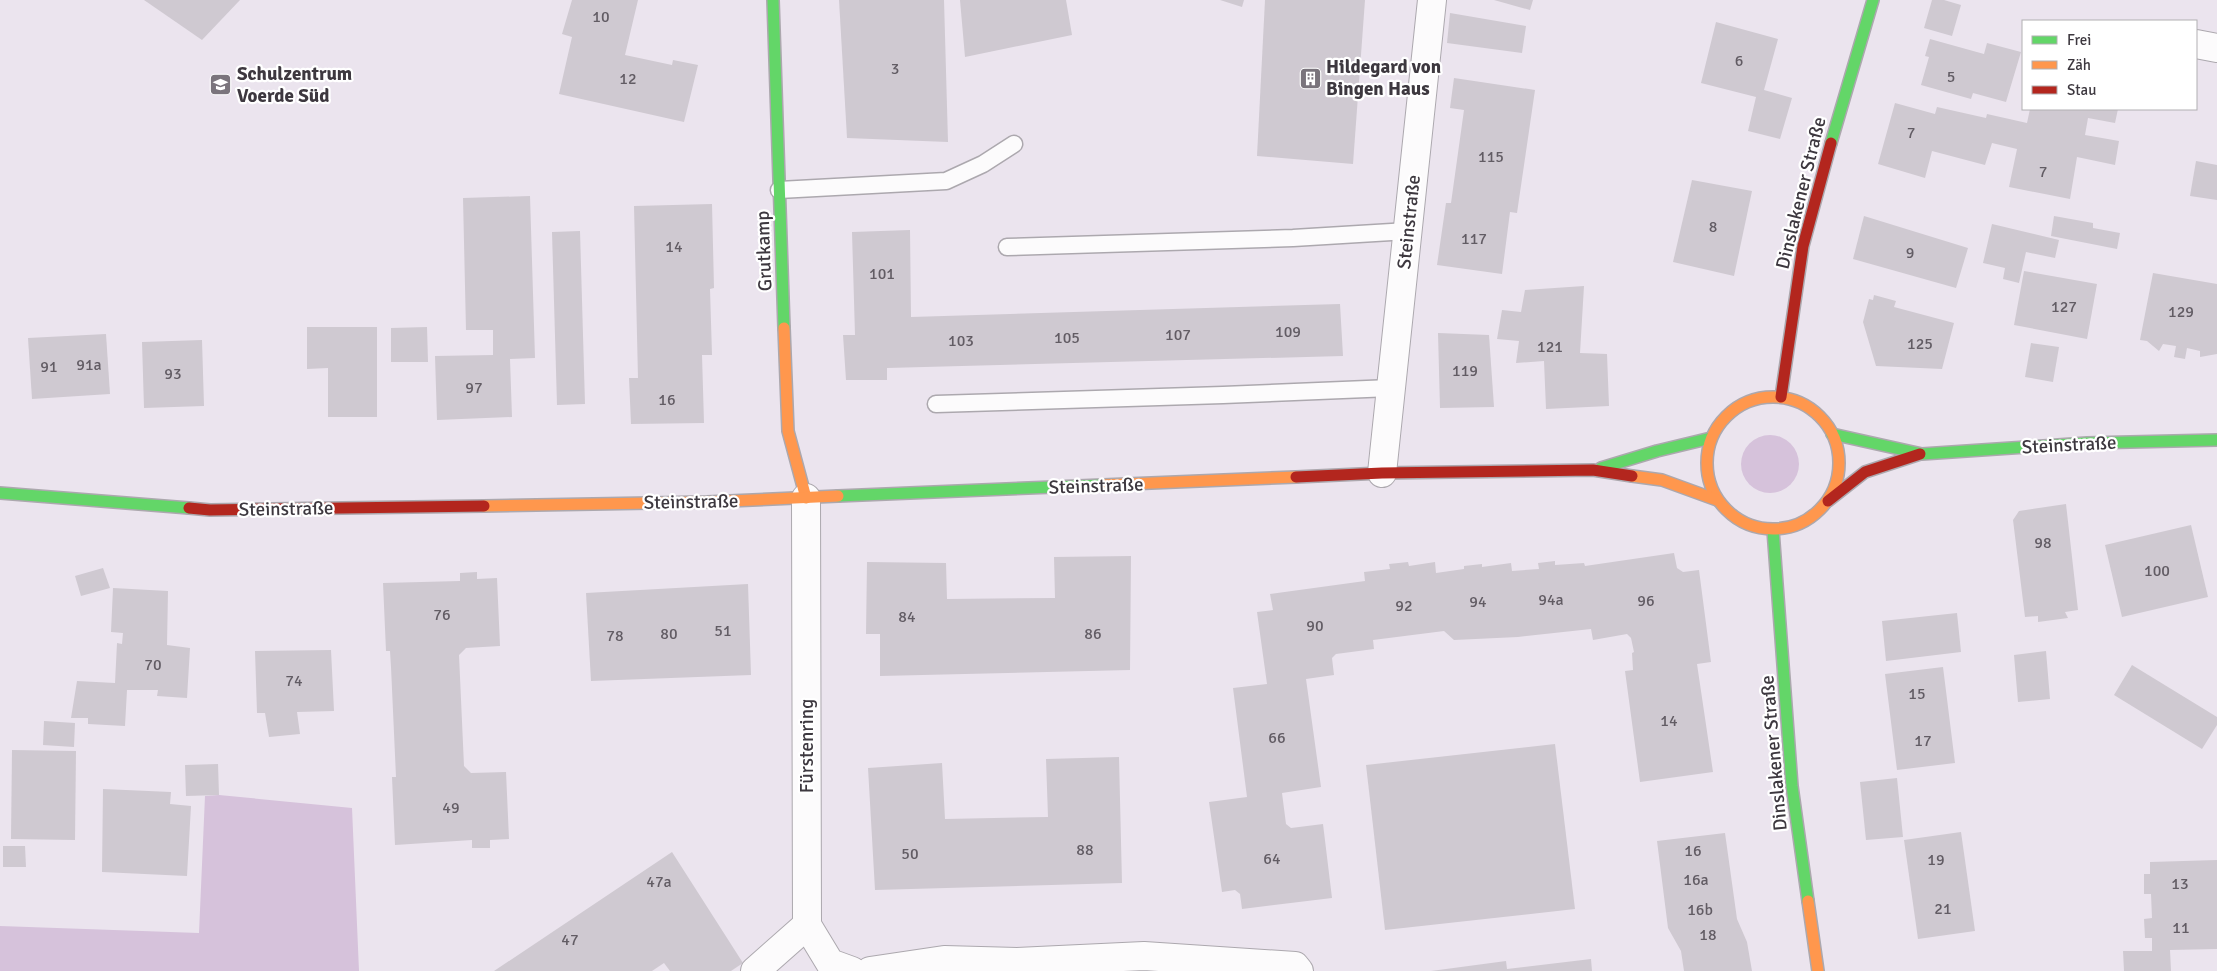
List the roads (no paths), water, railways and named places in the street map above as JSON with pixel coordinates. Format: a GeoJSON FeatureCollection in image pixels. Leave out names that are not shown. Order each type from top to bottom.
{"type":"FeatureCollection","features":[{"type":"Feature","properties":{"kind":"street","name":"Grutkamp"},"geometry":{"type":"LineString","coordinates":[[773,0],[788,431],[806,498]]}},
{"type":"Feature","properties":{"kind":"street","name":"Steinstraße"},"geometry":{"type":"LineString","coordinates":[[1382,473],[1432,0]]}},
{"type":"Feature","properties":{"kind":"street","name":"Dinslakener Straße"},"geometry":{"type":"LineString","coordinates":[[1781,398],[1803,246],[1846,87],[1873,0]]}},
{"type":"Feature","properties":{"kind":"street"},"geometry":{"type":"LineString","coordinates":[[2197,44],[2217,48]]}},
{"type":"Feature","properties":{"kind":"street"},"geometry":{"type":"LineString","coordinates":[[1759,398],[1781,398],[1802,404],[1820,416],[1832,434],[1839,455],[1838,477],[1826,503],[1815,516],[1795,526],[1773,530],[1751,526],[1732,516],[1717,500],[1708,480],[1706,459],[1711,438],[1722,420],[1739,406],[1759,398]]}},
{"type":"Feature","properties":{"kind":"street","name":"Steinstraße"},"geometry":{"type":"LineString","coordinates":[[1832,434],[1922,454]]}},
{"type":"Feature","properties":{"kind":"street","name":"Steinstraße"},"geometry":{"type":"LineString","coordinates":[[1593,470],[1657,451],[1711,438]]}},
{"type":"Feature","properties":{"kind":"street","name":"Steinstraße"},"geometry":{"type":"LineString","coordinates":[[1826,503],[1865,472],[1922,454],[2087,444],[2217,440]]}},
{"type":"Feature","properties":{"kind":"street","name":"Steinstraße"},"geometry":{"type":"LineString","coordinates":[[0,493],[210,510],[707,502],[1382,473],[1593,470],[1662,480],[1717,500]]}},
{"type":"Feature","properties":{"kind":"street","name":"Fürstenring"},"geometry":{"type":"LineString","coordinates":[[806,498],[806,924]]}},
{"type":"Feature","properties":{"kind":"street","name":"Dinslakener Straße"},"geometry":{"type":"LineString","coordinates":[[1773,530],[1792,786],[1818,971]]}},
{"type":"Feature","properties":{"kind":"street"},"geometry":{"type":"LineString","coordinates":[[755,971],[806,924],[830,963],[852,971]]}},
{"type":"Feature","properties":{"kind":"street"},"geometry":{"type":"LineString","coordinates":[[870,971],[944,960],[1016,967],[1144,956],[1295,966],[1299,971]]}},
{"type":"Feature","properties":{"kind":"lane"},"geometry":{"type":"LineString","coordinates":[[779,190],[946,181],[983,164],[1014,144]]}},
{"type":"Feature","properties":{"kind":"lane"},"geometry":{"type":"LineString","coordinates":[[1007,247],[1293,238],[1408,230]]}},
{"type":"Feature","properties":{"kind":"lane"},"geometry":{"type":"LineString","coordinates":[[936,404],[1391,388]]}},
{"type":"Feature","properties":{"kind":"place","name":"Hildegard von Bingen Haus"},"geometry":{"type":"Point","coordinates":[1310,78]}},
{"type":"Feature","properties":{"kind":"place","name":"Schulzentrum Voerde Süd"},"geometry":{"type":"Point","coordinates":[221,85]}}]}
